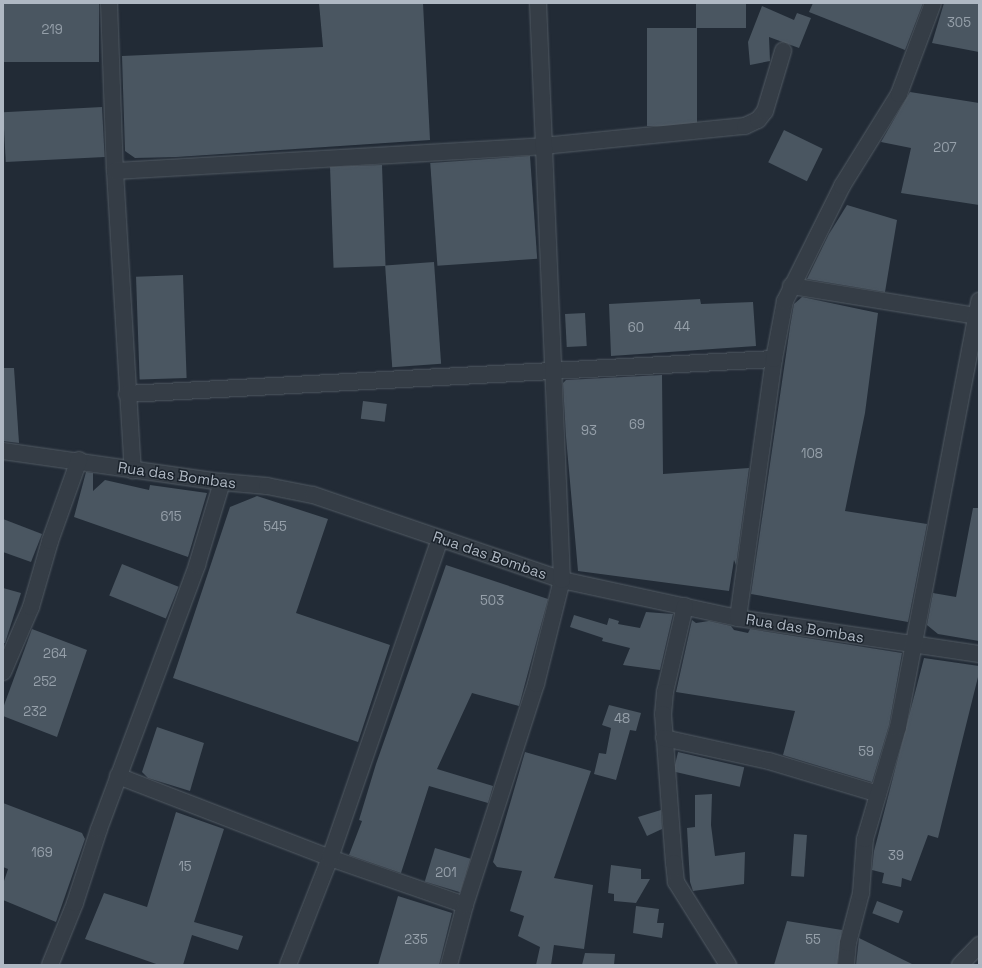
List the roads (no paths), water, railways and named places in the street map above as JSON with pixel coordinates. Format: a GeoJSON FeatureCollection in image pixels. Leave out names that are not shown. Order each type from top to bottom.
{"type":"FeatureCollection","features":[{"type":"Feature","properties":{"kind":"street"},"geometry":{"type":"LineString","coordinates":[[109,3],[115,171],[127,394],[133,470]]}},
{"type":"Feature","properties":{"kind":"street"},"geometry":{"type":"LineString","coordinates":[[449,965],[465,905],[534,692],[562,580],[538,3]]}},
{"type":"Feature","properties":{"kind":"street"},"geometry":{"type":"LineString","coordinates":[[738,618],[774,359],[784,307],[792,286],[842,186],[899,94],[934,3]]}},
{"type":"Feature","properties":{"kind":"street"},"geometry":{"type":"LineString","coordinates":[[115,171],[543,146],[745,126],[758,120],[765,111],[783,51]]}},
{"type":"Feature","properties":{"kind":"street"},"geometry":{"type":"LineString","coordinates":[[792,286],[978,308],[898,728],[865,839],[861,893],[848,943],[846,965]]}},
{"type":"Feature","properties":{"kind":"street"},"geometry":{"type":"LineString","coordinates":[[127,394],[774,359]]}},
{"type":"Feature","properties":{"kind":"street","name":"Rua das Bombas"},"geometry":{"type":"LineString","coordinates":[[3,452],[79,460],[133,470],[222,482],[267,486],[313,495],[562,580],[738,618],[979,654]]}},
{"type":"Feature","properties":{"kind":"street"},"geometry":{"type":"LineString","coordinates":[[3,672],[31,607],[50,541],[79,460]]}},
{"type":"Feature","properties":{"kind":"street"},"geometry":{"type":"LineString","coordinates":[[50,965],[75,903],[118,776],[197,565],[222,482]]}},
{"type":"Feature","properties":{"kind":"street"},"geometry":{"type":"LineString","coordinates":[[288,965],[330,858],[440,538]]}},
{"type":"Feature","properties":{"kind":"street"},"geometry":{"type":"LineString","coordinates":[[685,606],[665,692],[664,738],[676,882],[728,965]]}},
{"type":"Feature","properties":{"kind":"street"},"geometry":{"type":"LineString","coordinates":[[664,738],[769,761],[878,794]]}},
{"type":"Feature","properties":{"kind":"street"},"geometry":{"type":"LineString","coordinates":[[118,776],[330,858],[465,905]]}},
{"type":"Feature","properties":{"kind":"street"},"geometry":{"type":"LineString","coordinates":[[960,965],[979,945]]}}]}
